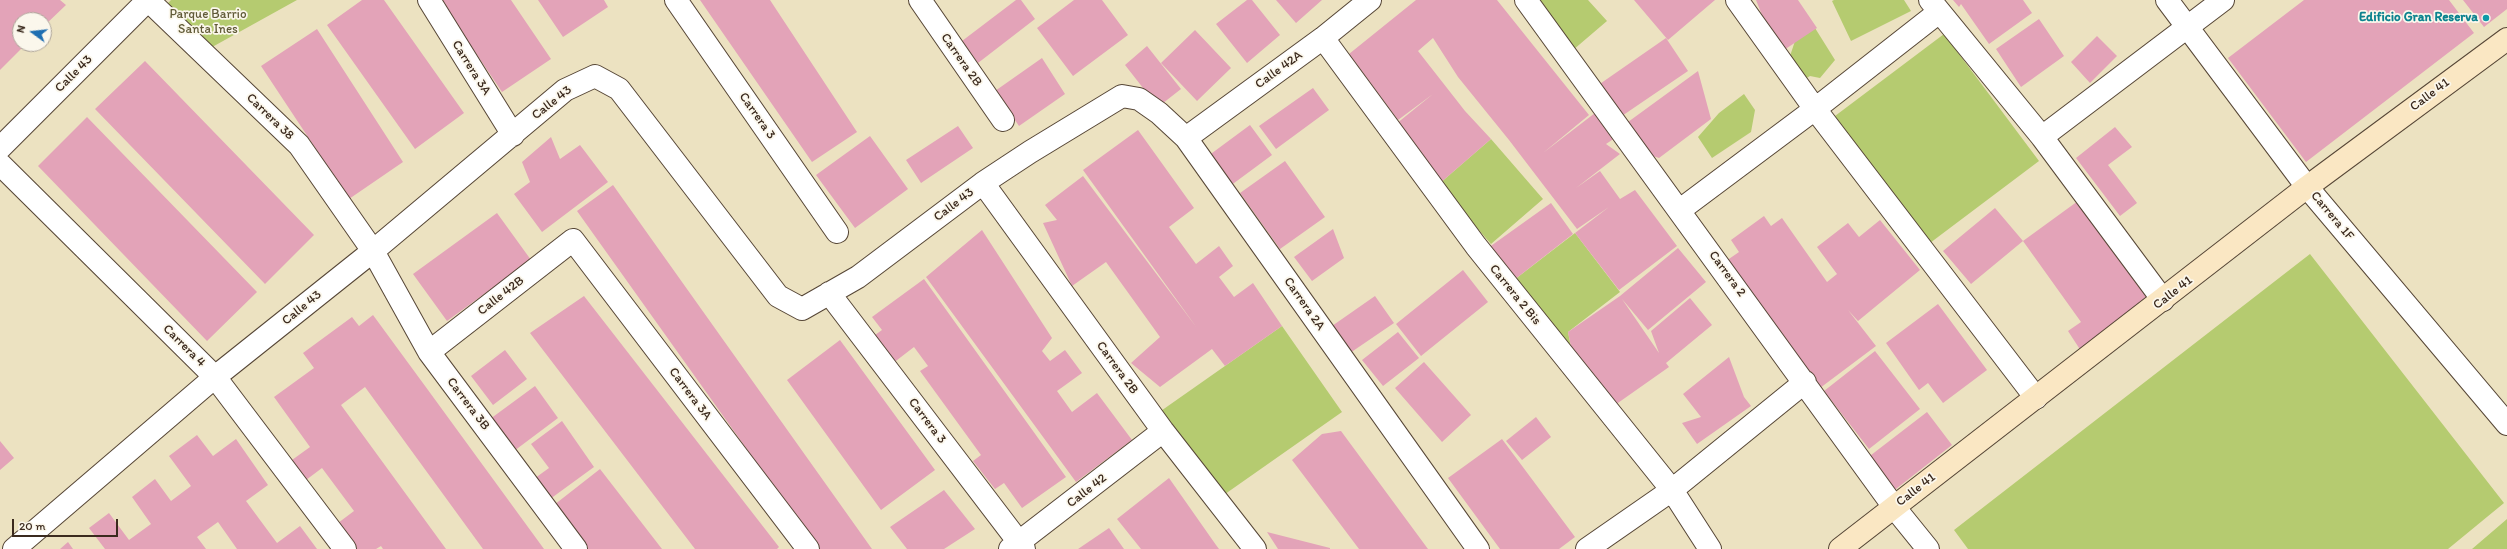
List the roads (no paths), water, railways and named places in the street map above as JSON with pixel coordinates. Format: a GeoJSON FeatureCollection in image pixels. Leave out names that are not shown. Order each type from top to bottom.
{"type":"FeatureCollection","features":[{"type":"Feature","properties":{"kind":"street","name":"Calle 43"},"geometry":{"type":"LineString","coordinates":[[0,148],[148,0]]}},
{"type":"Feature","properties":{"kind":"street","name":"Carrera 38"},"geometry":{"type":"LineString","coordinates":[[148,0],[299,145],[373,251]]}},
{"type":"Feature","properties":{"kind":"street","name":"Carrera 3A"},"geometry":{"type":"LineString","coordinates":[[429,0],[513,136]]}},
{"type":"Feature","properties":{"kind":"street","name":"Carrera 3"},"geometry":{"type":"LineString","coordinates":[[676,0],[837,232]]}},
{"type":"Feature","properties":{"kind":"street","name":"Carrera 2B"},"geometry":{"type":"LineString","coordinates":[[920,0],[1003,120]]}},
{"type":"Feature","properties":{"kind":"street","name":"Calle 42A"},"geometry":{"type":"LineString","coordinates":[[1186,138],[1323,38],[1370,0]]}},
{"type":"Feature","properties":{"kind":"street","name":"Carrera 2"},"geometry":{"type":"LineString","coordinates":[[1526,0],[1805,382],[1894,507],[1928,549]]}},
{"type":"Feature","properties":{"kind":"street"},"geometry":{"type":"LineString","coordinates":[[1737,0],[1815,109],[2036,398]]}},
{"type":"Feature","properties":{"kind":"street","name":"Carrera 1F"},"geometry":{"type":"LineString","coordinates":[[2167,0],[2307,187],[2507,424]]}},
{"type":"Feature","properties":{"kind":"street"},"geometry":{"type":"LineString","coordinates":[[2042,137],[2223,0]]}},
{"type":"Feature","properties":{"kind":"street"},"geometry":{"type":"LineString","coordinates":[[1680,210],[1815,109],[1934,6],[2042,137],[2164,300]]}},
{"type":"Feature","properties":{"kind":"street","name":"Carrera 2 Bis"},"geometry":{"type":"LineString","coordinates":[[1323,38],[1476,246],[1672,490],[1710,549]]}},
{"type":"Feature","properties":{"kind":"street","name":"Calle 41"},"geometry":{"type":"LineString","coordinates":[[1840,549],[2164,300],[2307,187],[2507,39]]}},
{"type":"Feature","properties":{"kind":"street","name":"Calle 43"},"geometry":{"type":"LineString","coordinates":[[14,549],[215,377],[373,251],[513,136],[565,90],[595,76],[620,89],[778,296],[802,309],[858,277],[983,183],[1107,104]]}},
{"type":"Feature","properties":{"kind":"street","name":"Carrera 2A"},"geometry":{"type":"LineString","coordinates":[[1107,104],[1122,96],[1139,99],[1159,113],[1186,138],[1478,549]]}},
{"type":"Feature","properties":{"kind":"street","name":"Carrera 4"},"geometry":{"type":"LineString","coordinates":[[0,164],[215,377],[345,549]]}},
{"type":"Feature","properties":{"kind":"street","name":"Carrera 2B"},"geometry":{"type":"LineString","coordinates":[[983,183],[1163,431],[1256,549]]}},
{"type":"Feature","properties":{"kind":"street","name":"Carrera 3A"},"geometry":{"type":"LineString","coordinates":[[573,240],[808,549]]}},
{"type":"Feature","properties":{"kind":"street","name":"Calle 42B"},"geometry":{"type":"LineString","coordinates":[[429,352],[573,240]]}},
{"type":"Feature","properties":{"kind":"street","name":"Carrera 3B"},"geometry":{"type":"LineString","coordinates":[[373,251],[429,352],[576,549]]}},
{"type":"Feature","properties":{"kind":"street","name":"Carrera 3"},"geometry":{"type":"LineString","coordinates":[[829,293],[1017,547]]}},
{"type":"Feature","properties":{"kind":"street"},"geometry":{"type":"LineString","coordinates":[[1587,549],[1672,490],[1805,382]]}},
{"type":"Feature","properties":{"kind":"street","name":"Calle 42"},"geometry":{"type":"LineString","coordinates":[[1017,547],[1163,431]]}},
{"type":"Feature","properties":{"kind":"place","name":"Edificio Gran Reserva"},"geometry":{"type":"Point","coordinates":[2486,18]}},
{"type":"Feature","properties":{"kind":"park label","name":"Parque Barrio Santa Ines"},"geometry":{"type":"Point","coordinates":[208,22]}}]}
